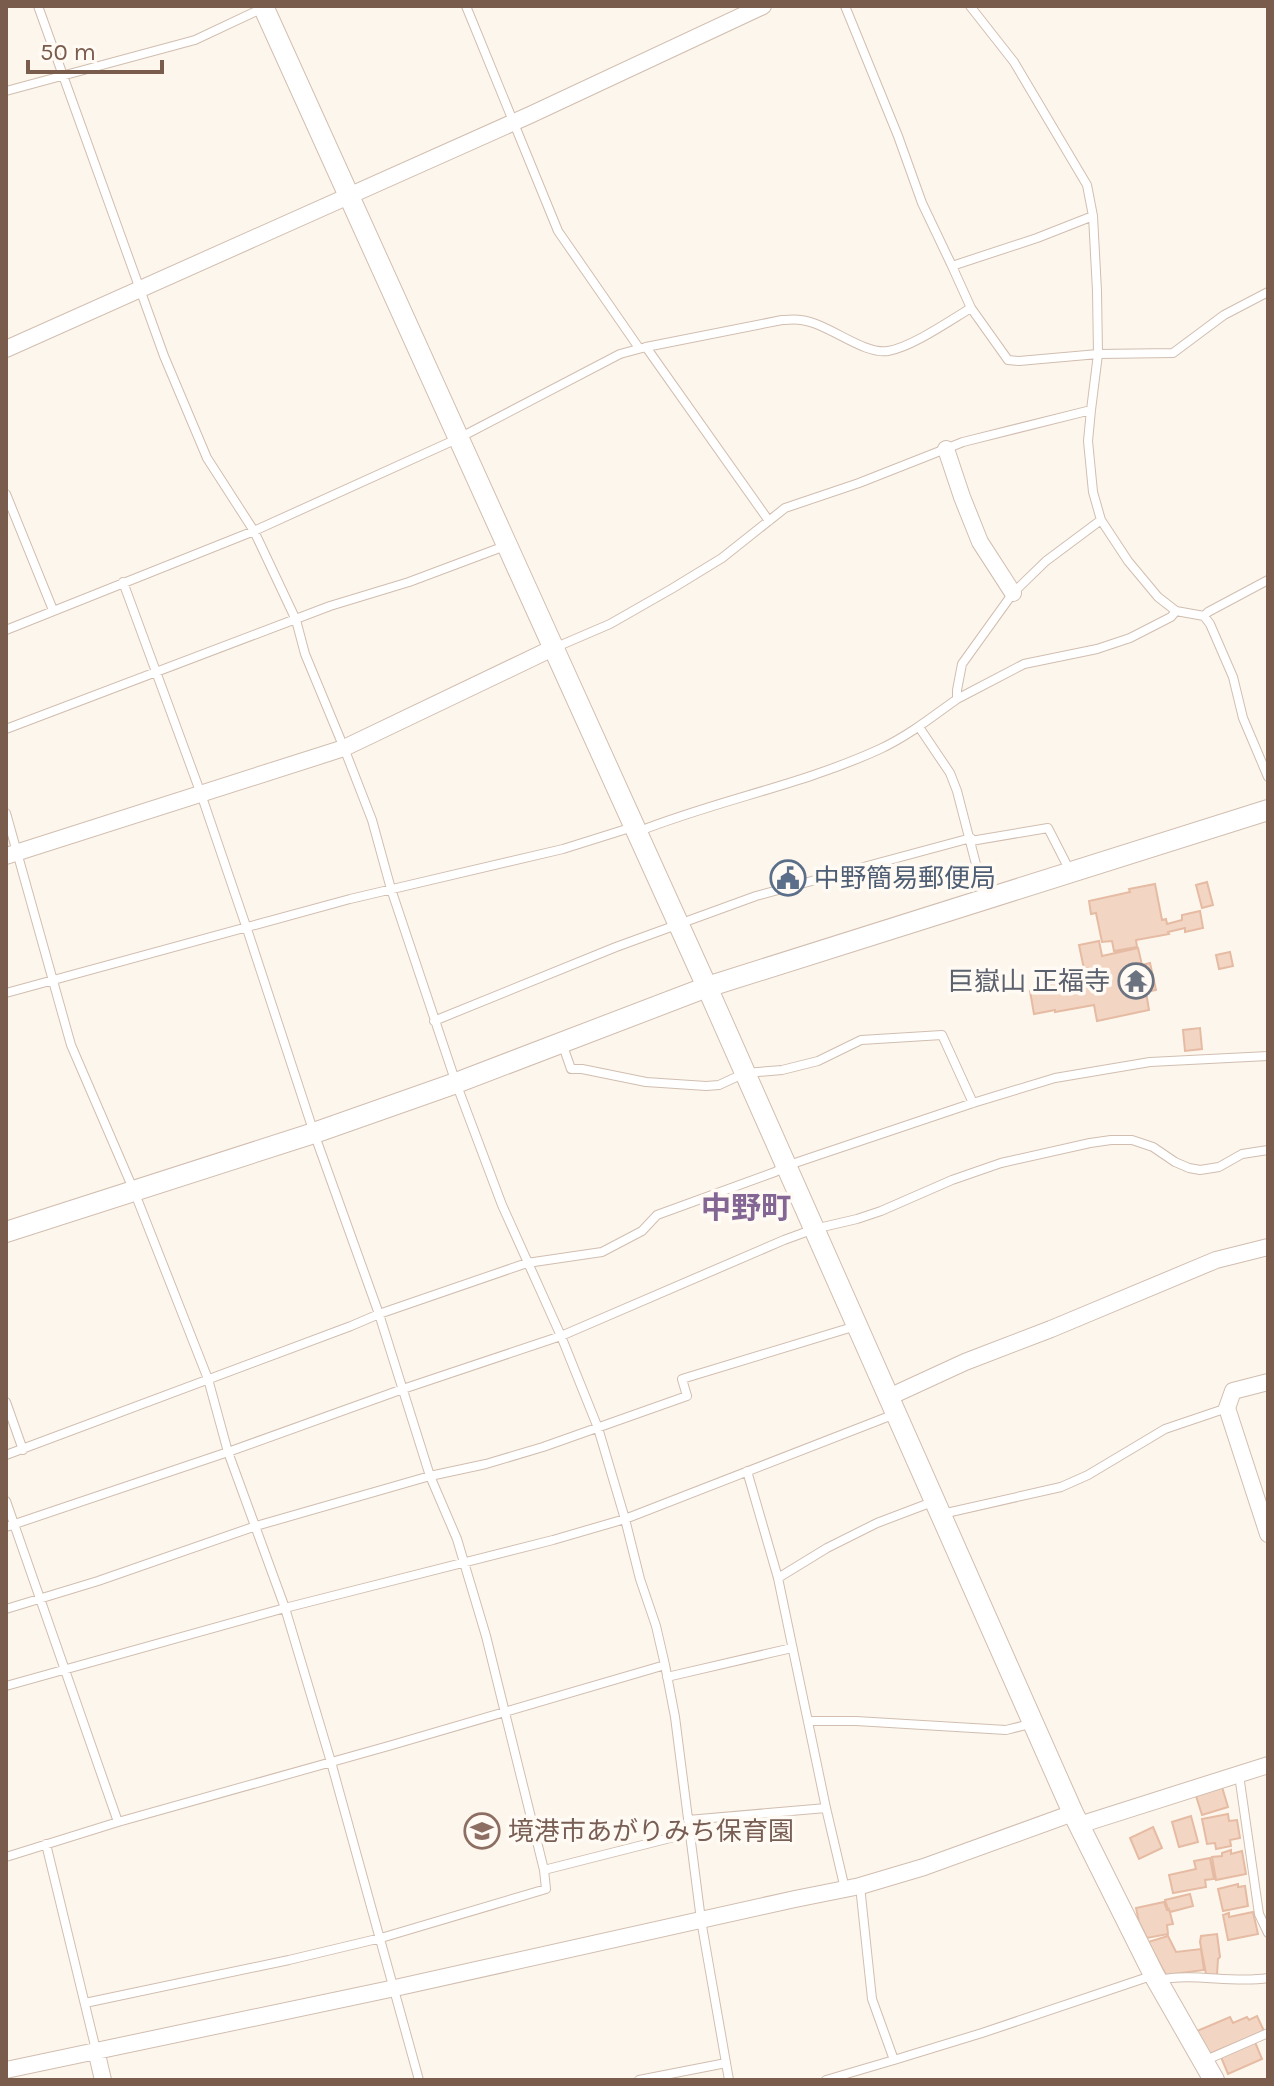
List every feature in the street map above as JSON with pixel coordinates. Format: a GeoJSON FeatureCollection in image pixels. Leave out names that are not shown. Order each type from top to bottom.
{"type":"FeatureCollection","features":[{"type":"Feature","properties":{"kind":"street"},"geometry":{"type":"LineString","coordinates":[[6,349],[514,122],[763,6]]}},
{"type":"Feature","properties":{"kind":"street"},"geometry":{"type":"LineString","coordinates":[[265,7],[707,987],[1076,1819],[1156,1978],[1214,2080]]}},
{"type":"Feature","properties":{"kind":"street"},"geometry":{"type":"LineString","coordinates":[[946,449],[980,542],[1013,593]]}},
{"type":"Feature","properties":{"kind":"street"},"geometry":{"type":"LineString","coordinates":[[12,854],[344,748],[553,648]]}},
{"type":"Feature","properties":{"kind":"street"},"geometry":{"type":"LineString","coordinates":[[6,1232],[314,1133],[456,1083],[707,987],[1268,810]]}},
{"type":"Feature","properties":{"kind":"street"},"geometry":{"type":"LineString","coordinates":[[892,1405],[965,1362],[1216,1260],[1268,1247]]}},
{"type":"Feature","properties":{"kind":"street"},"geometry":{"type":"LineString","coordinates":[[1267,1530],[1227,1408],[1233,1391],[1268,1382]]}},
{"type":"Feature","properties":{"kind":"street"},"geometry":{"type":"LineString","coordinates":[[6,2070],[853,1887],[1268,1765]]}},
{"type":"Feature","properties":{"kind":"street"},"geometry":{"type":"LineString","coordinates":[[96,2050],[103,2080]]}},
{"type":"Feature","properties":{"kind":"lane"},"geometry":{"type":"LineString","coordinates":[[38,6],[164,356],[207,458],[254,531],[296,620],[305,654],[372,820],[391,889],[456,1083],[502,1205],[598,1428],[665,1665],[675,1717],[701,1920],[729,2080]]}},
{"type":"Feature","properties":{"kind":"lane"},"geometry":{"type":"LineString","coordinates":[[466,6],[558,231],[769,521]]}},
{"type":"Feature","properties":{"kind":"lane"},"geometry":{"type":"LineString","coordinates":[[845,6],[922,203],[971,308],[1008,360],[1173,353],[1224,315],[1268,292]]}},
{"type":"Feature","properties":{"kind":"lane"},"geometry":{"type":"LineString","coordinates":[[970,6],[1014,62],[1087,185],[1093,216],[1098,354],[1088,441],[1093,492],[1101,520],[1128,561],[1158,597],[1176,611],[1204,616],[1210,624],[1233,677],[1243,718],[1268,777]]}},
{"type":"Feature","properties":{"kind":"lane"},"geometry":{"type":"LineString","coordinates":[[6,91],[195,40],[265,7]]}},
{"type":"Feature","properties":{"kind":"lane"},"geometry":{"type":"LineString","coordinates":[[952,266],[1093,216]]}},
{"type":"Feature","properties":{"kind":"lane"},"geometry":{"type":"LineString","coordinates":[[6,630],[254,531],[459,438],[620,354],[782,320],[801,320],[822,326],[873,350],[887,351],[908,345],[971,308]]}},
{"type":"Feature","properties":{"kind":"lane"},"geometry":{"type":"LineString","coordinates":[[553,648],[610,624],[673,588],[722,558],[785,508],[992,434],[1091,410]]}},
{"type":"Feature","properties":{"kind":"lane"},"geometry":{"type":"LineString","coordinates":[[6,494],[53,610]]}},
{"type":"Feature","properties":{"kind":"lane"},"geometry":{"type":"LineString","coordinates":[[957,699],[962,664],[1013,593],[1046,561],[1101,520]]}},
{"type":"Feature","properties":{"kind":"lane"},"geometry":{"type":"LineString","coordinates":[[6,729],[330,606],[462,563],[506,545]]}},
{"type":"Feature","properties":{"kind":"lane"},"geometry":{"type":"LineString","coordinates":[[1204,616],[1268,580]]}},
{"type":"Feature","properties":{"kind":"lane"},"geometry":{"type":"LineString","coordinates":[[85,2003],[381,1938],[546,1889],[544,1870],[486,1636],[465,1563],[430,1476],[379,1314],[314,1133],[201,794],[123,582]]}},
{"type":"Feature","properties":{"kind":"lane"},"geometry":{"type":"LineString","coordinates":[[6,993],[391,889],[635,830],[782,785],[881,749],[919,727],[957,699],[1024,664],[1097,649],[1130,638],[1171,617],[1176,611]]}},
{"type":"Feature","properties":{"kind":"lane"},"geometry":{"type":"LineString","coordinates":[[919,727],[950,773],[985,899]]}},
{"type":"Feature","properties":{"kind":"lane"},"geometry":{"type":"LineString","coordinates":[[6,813],[12,854],[54,980],[71,1045],[134,1191],[208,1379],[228,1452],[285,1608],[419,2080]]}},
{"type":"Feature","properties":{"kind":"lane"},"geometry":{"type":"LineString","coordinates":[[434,1021],[616,947],[756,896],[971,840],[1048,828],[1070,872]]}},
{"type":"Feature","properties":{"kind":"lane"},"geometry":{"type":"LineString","coordinates":[[562,1043],[571,1069],[646,1082],[706,1086],[719,1085],[745,1073],[782,1070],[809,1063],[861,1040],[942,1035],[973,1103]]}},
{"type":"Feature","properties":{"kind":"lane"},"geometry":{"type":"LineString","coordinates":[[6,1455],[379,1314],[527,1263],[602,1252],[642,1231],[657,1215],[786,1166],[973,1103],[1055,1078],[1150,1062],[1268,1056]]}},
{"type":"Feature","properties":{"kind":"lane"},"geometry":{"type":"LineString","coordinates":[[10,1526],[561,1336],[814,1229],[881,1211],[952,1180],[1001,1163],[1111,1140],[1132,1140],[1153,1147],[1175,1162],[1200,1170],[1219,1167],[1242,1154],[1268,1150]]}},
{"type":"Feature","properties":{"kind":"lane"},"geometry":{"type":"LineString","coordinates":[[6,1609],[98,1581],[256,1526],[430,1476],[486,1464],[598,1428],[687,1396],[682,1379],[857,1325]]}},
{"type":"Feature","properties":{"kind":"lane"},"geometry":{"type":"LineString","coordinates":[[6,1402],[23,1450]]}},
{"type":"Feature","properties":{"kind":"lane"},"geometry":{"type":"LineString","coordinates":[[6,1686],[285,1608],[625,1519],[747,1471],[892,1405]]}},
{"type":"Feature","properties":{"kind":"lane"},"geometry":{"type":"LineString","coordinates":[[778,1578],[877,1523],[938,1508],[1061,1487],[1088,1475],[1165,1429],[1227,1408]]}},
{"type":"Feature","properties":{"kind":"lane"},"geometry":{"type":"LineString","coordinates":[[747,1471],[778,1578],[826,1808],[853,1887],[872,1999],[894,2060]]}},
{"type":"Feature","properties":{"kind":"lane"},"geometry":{"type":"LineString","coordinates":[[6,1501],[10,1526],[40,1599],[118,1822]]}},
{"type":"Feature","properties":{"kind":"lane"},"geometry":{"type":"LineString","coordinates":[[667,1677],[792,1648]]}},
{"type":"Feature","properties":{"kind":"lane"},"geometry":{"type":"LineString","coordinates":[[6,1857],[665,1665]]}},
{"type":"Feature","properties":{"kind":"lane"},"geometry":{"type":"LineString","coordinates":[[808,1721],[1006,1730],[1035,1723]]}},
{"type":"Feature","properties":{"kind":"lane"},"geometry":{"type":"LineString","coordinates":[[1239,1774],[1259,1914],[1268,1933]]}},
{"type":"Feature","properties":{"kind":"lane"},"geometry":{"type":"LineString","coordinates":[[688,1820],[826,1808]]}},
{"type":"Feature","properties":{"kind":"lane"},"geometry":{"type":"LineString","coordinates":[[544,1870],[690,1833]]}},
{"type":"Feature","properties":{"kind":"lane"},"geometry":{"type":"LineString","coordinates":[[46,1844],[96,2050]]}},
{"type":"Feature","properties":{"kind":"lane"},"geometry":{"type":"LineString","coordinates":[[826,2080],[1156,1978],[1183,1976],[1250,1981],[1268,1978]]}},
{"type":"Feature","properties":{"kind":"lane"},"geometry":{"type":"LineString","coordinates":[[1203,2061],[1268,2033]]}},
{"type":"Feature","properties":{"kind":"lane"},"geometry":{"type":"LineString","coordinates":[[639,2080],[726,2063]]}},
{"type":"Feature","properties":{"kind":"building"},"geometry":{"type":"Polygon","coordinates":[[[1207,882],[1213,905],[1202,908],[1196,885],[1207,882]]]}},
{"type":"Feature","properties":{"kind":"building"},"geometry":{"type":"Polygon","coordinates":[[[1155,884],[1162,920],[1166,919],[1167,924],[1182,920],[1182,915],[1200,911],[1203,928],[1185,932],[1185,928],[1136,940],[1137,947],[1114,951],[1112,941],[1102,942],[1096,913],[1091,914],[1089,901],[1155,884]]]}},
{"type":"Feature","properties":{"kind":"building"},"geometry":{"type":"Polygon","coordinates":[[[1099,941],[1102,956],[1138,948],[1142,965],[1150,963],[1156,990],[1146,992],[1149,1010],[1097,1021],[1094,1005],[1034,1014],[1030,991],[1050,987],[1049,983],[1090,976],[1088,968],[1084,969],[1079,945],[1099,941]]]}},
{"type":"Feature","properties":{"kind":"building"},"geometry":{"type":"Polygon","coordinates":[[[1230,952],[1233,966],[1219,969],[1216,955],[1230,952]]]}},
{"type":"Feature","properties":{"kind":"building"},"geometry":{"type":"Polygon","coordinates":[[[1200,1028],[1202,1049],[1185,1051],[1183,1030],[1200,1028]]]}},
{"type":"Feature","properties":{"kind":"building"},"geometry":{"type":"Polygon","coordinates":[[[1222,1787],[1228,1807],[1202,1815],[1196,1796],[1222,1787]]]}},
{"type":"Feature","properties":{"kind":"building"},"geometry":{"type":"Polygon","coordinates":[[[1228,1814],[1229,1821],[1237,1820],[1240,1838],[1230,1840],[1231,1846],[1216,1849],[1215,1843],[1207,1844],[1202,1819],[1228,1814]]]}},
{"type":"Feature","properties":{"kind":"building"},"geometry":{"type":"Polygon","coordinates":[[[1191,1816],[1198,1842],[1179,1847],[1172,1822],[1191,1816]]]}},
{"type":"Feature","properties":{"kind":"building"},"geometry":{"type":"Polygon","coordinates":[[[1153,1827],[1162,1848],[1139,1859],[1130,1838],[1153,1827]]]}},
{"type":"Feature","properties":{"kind":"building"},"geometry":{"type":"Polygon","coordinates":[[[1231,1850],[1231,1854],[1242,1851],[1246,1874],[1216,1880],[1212,1857],[1222,1856],[1222,1853],[1231,1850]]]}},
{"type":"Feature","properties":{"kind":"building"},"geometry":{"type":"Polygon","coordinates":[[[1210,1858],[1214,1879],[1205,1880],[1206,1887],[1173,1893],[1169,1875],[1196,1869],[1194,1861],[1210,1858]]]}},
{"type":"Feature","properties":{"kind":"building"},"geometry":{"type":"Polygon","coordinates":[[[1238,1884],[1238,1887],[1245,1886],[1248,1906],[1223,1911],[1218,1889],[1238,1884]]]}},
{"type":"Feature","properties":{"kind":"building"},"geometry":{"type":"Polygon","coordinates":[[[1190,1894],[1193,1906],[1170,1912],[1165,1900],[1190,1894]]]}},
{"type":"Feature","properties":{"kind":"building"},"geometry":{"type":"Polygon","coordinates":[[[1164,1902],[1173,1924],[1167,1925],[1168,1934],[1147,1938],[1136,1908],[1164,1902]]]}},
{"type":"Feature","properties":{"kind":"building"},"geometry":{"type":"Polygon","coordinates":[[[1253,1912],[1258,1934],[1228,1940],[1223,1915],[1229,1913],[1229,1917],[1253,1912]]]}},
{"type":"Feature","properties":{"kind":"building"},"geometry":{"type":"Polygon","coordinates":[[[1217,1934],[1220,1957],[1217,1975],[1206,1974],[1201,1936],[1217,1934]]]}},
{"type":"Feature","properties":{"kind":"building"},"geometry":{"type":"Polygon","coordinates":[[[1168,1936],[1176,1952],[1201,1949],[1204,1970],[1166,1975],[1148,1942],[1168,1936]]]}},
{"type":"Feature","properties":{"kind":"building"},"geometry":{"type":"Polygon","coordinates":[[[1257,2016],[1264,2031],[1209,2054],[1197,2031],[1230,2017],[1233,2023],[1257,2016]]]}},
{"type":"Feature","properties":{"kind":"building"},"geometry":{"type":"Polygon","coordinates":[[[1255,2042],[1262,2059],[1228,2074],[1221,2057],[1255,2042]]]}},
{"type":"Feature","properties":{"kind":"place","name":"中野簡易郵便局"},"geometry":{"type":"Point","coordinates":[788,878]}},
{"type":"Feature","properties":{"kind":"place","name":"巨嶽山 正福寺"},"geometry":{"type":"Point","coordinates":[1136,981]}},
{"type":"Feature","properties":{"kind":"place","name":"境港市あがりみち保育園"},"geometry":{"type":"Point","coordinates":[482,1831]}},
{"type":"Feature","properties":{"kind":"district","name":"中野町"},"geometry":{"type":"Point","coordinates":[746,1208]}}]}
